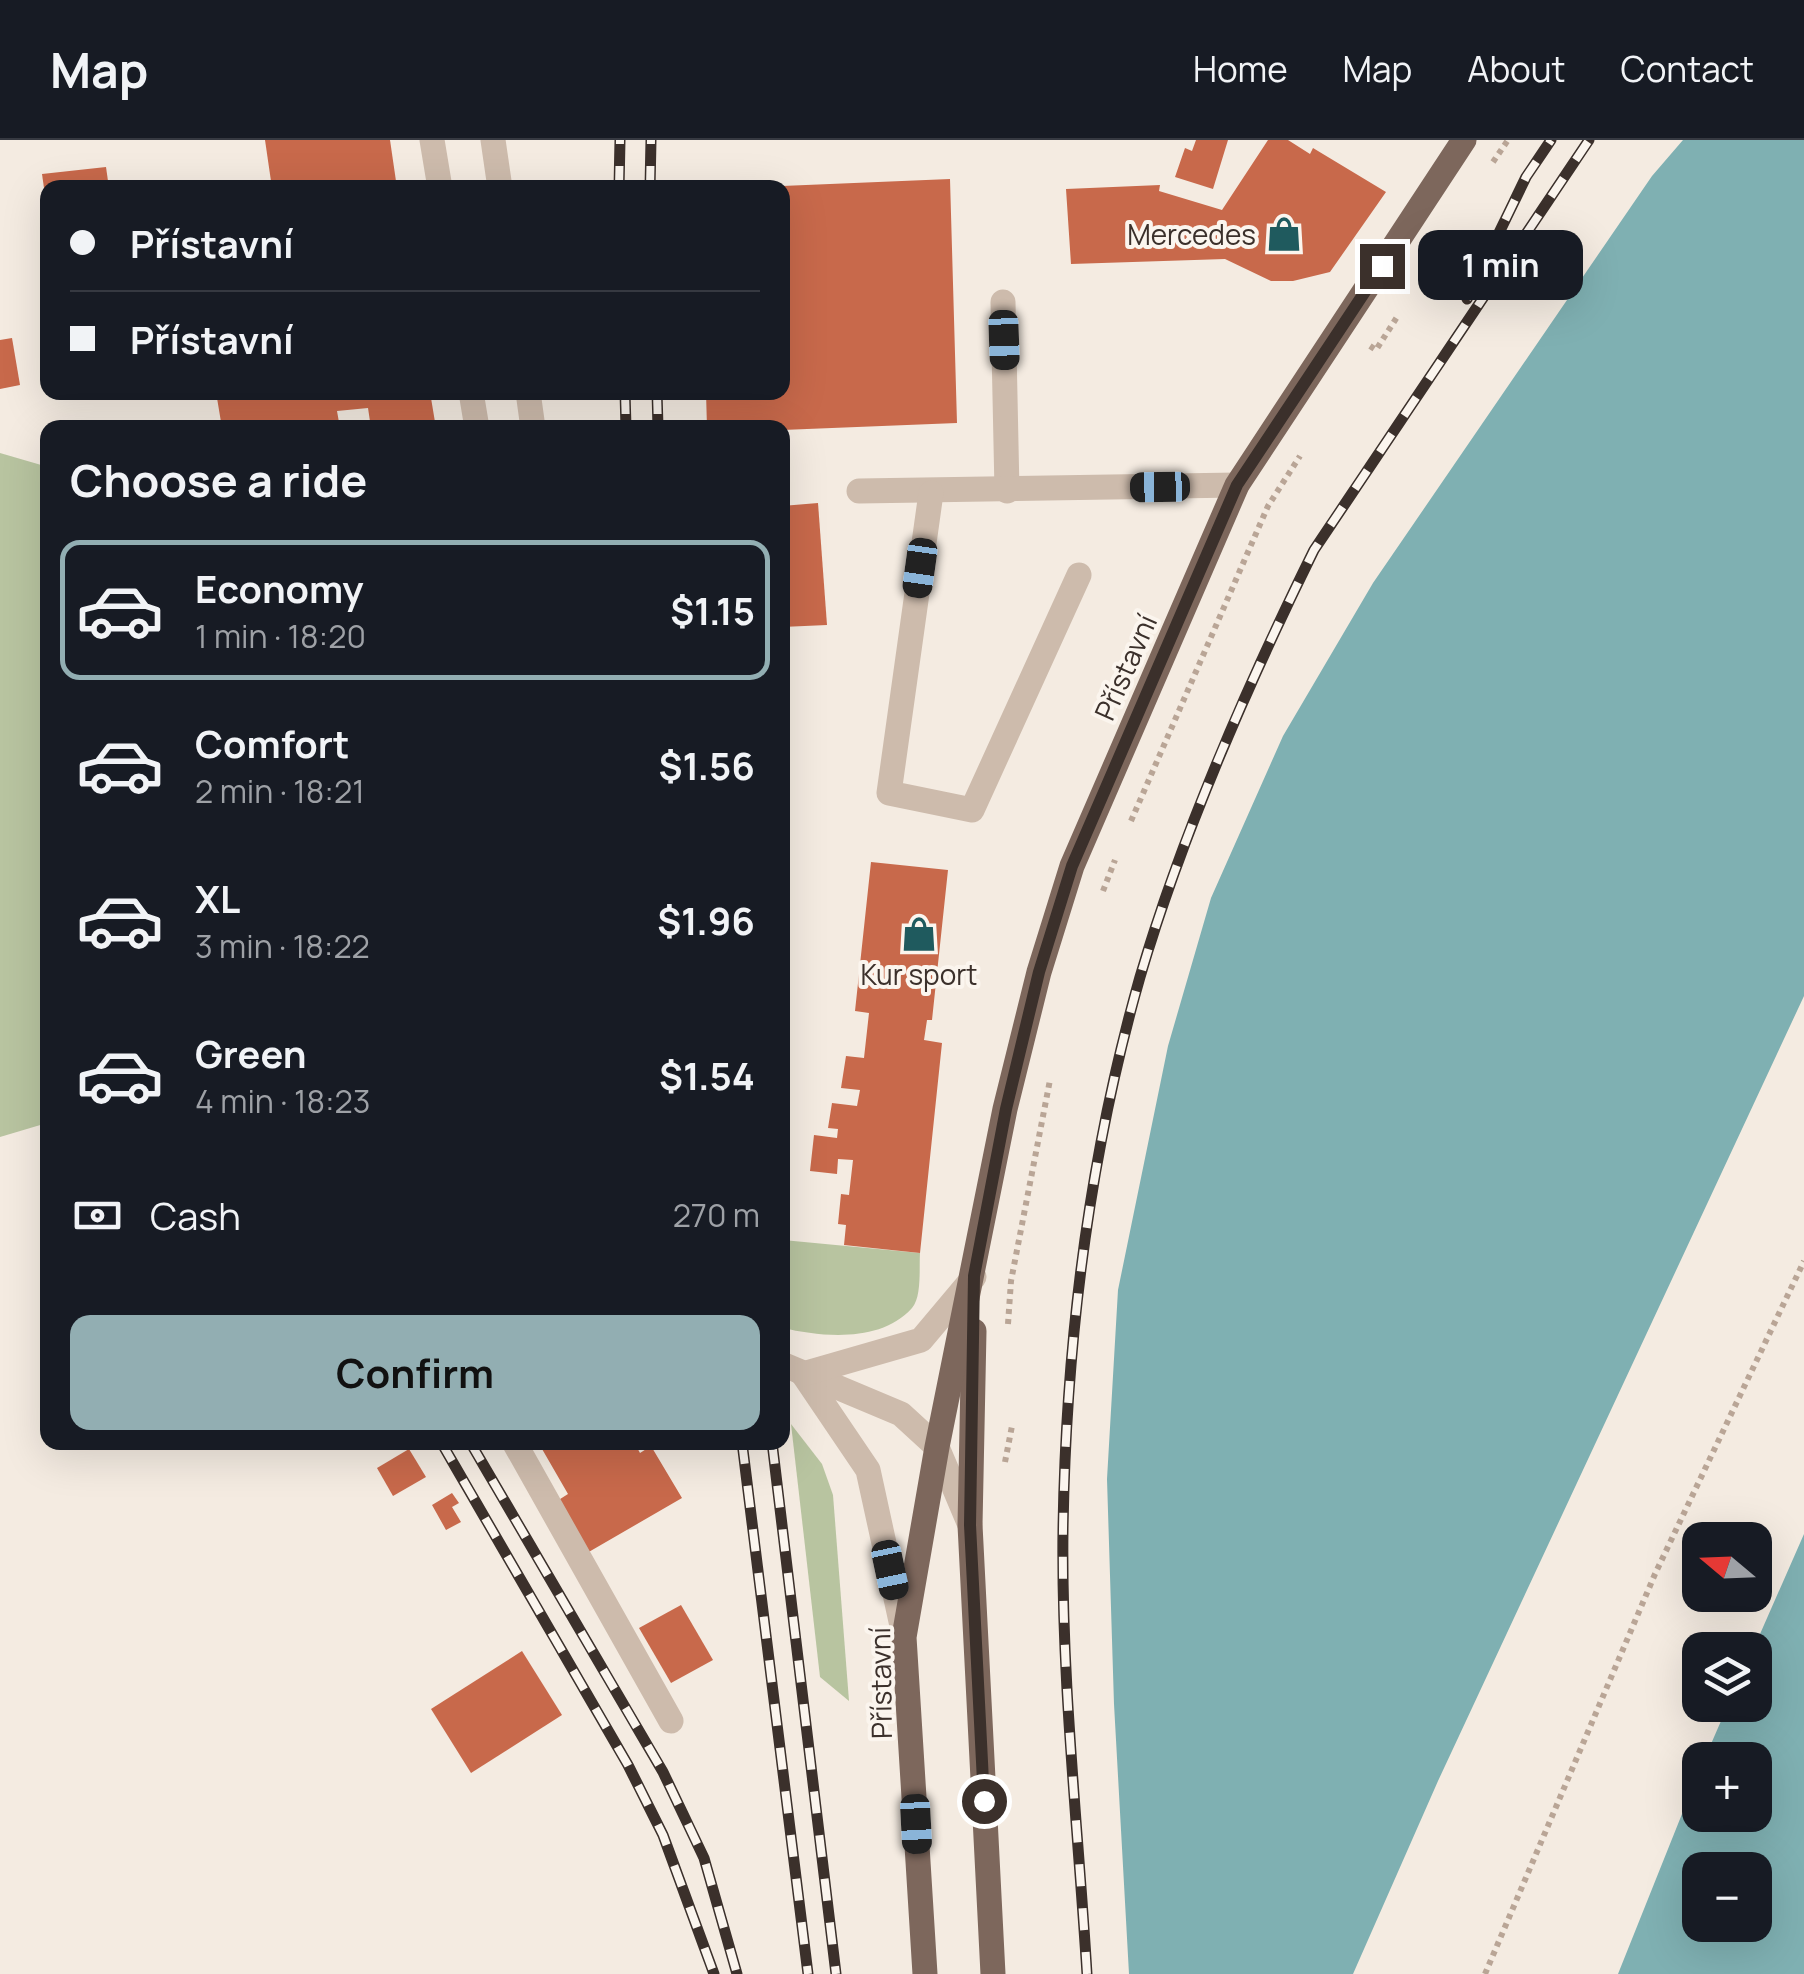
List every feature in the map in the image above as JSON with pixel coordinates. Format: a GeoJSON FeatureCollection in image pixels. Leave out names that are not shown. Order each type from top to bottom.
{"type":"FeatureCollection","features":[{"type":"Feature","properties":{"kind":"main road","name":"Přístavní"},"geometry":{"type":"LineString","coordinates":[[925,1974],[904,1638],[937,1447],[1006,1109],[1039,972],[1072,866],[1237,485],[1464,140]]}},
{"type":"Feature","properties":{"kind":"main road","name":"Přístavní"},"geometry":{"type":"LineString","coordinates":[[974,1276],[970,1525],[993,1974]]}},
{"type":"Feature","properties":{"kind":"street"},"geometry":{"type":"LineString","coordinates":[[432,140],[439,180]]}},
{"type":"Feature","properties":{"kind":"street"},"geometry":{"type":"LineString","coordinates":[[493,140],[499,180]]}},
{"type":"Feature","properties":{"kind":"street"},"geometry":{"type":"LineString","coordinates":[[1003,302],[1008,491]]}},
{"type":"Feature","properties":{"kind":"street"},"geometry":{"type":"LineString","coordinates":[[858,491],[931,493],[1237,485]]}},
{"type":"Feature","properties":{"kind":"street"},"geometry":{"type":"LineString","coordinates":[[931,493],[889,793],[972,810],[1079,575]]}},
{"type":"Feature","properties":{"kind":"street"},"geometry":{"type":"LineString","coordinates":[[793,1369],[921,1340],[974,1276]]}},
{"type":"Feature","properties":{"kind":"street"},"geometry":{"type":"LineString","coordinates":[[793,1369],[901,1414],[937,1447],[970,1525]]}},
{"type":"Feature","properties":{"kind":"street"},"geometry":{"type":"LineString","coordinates":[[793,1369],[868,1470],[904,1638]]}},
{"type":"Feature","properties":{"kind":"street"},"geometry":{"type":"LineString","coordinates":[[518,1450],[670,1720]]}},
{"type":"Feature","properties":{"kind":"path"},"geometry":{"type":"LineString","coordinates":[[1488,170],[1508,140]]}},
{"type":"Feature","properties":{"kind":"path"},"geometry":{"type":"LineString","coordinates":[[1360,362],[1400,302]]}},
{"type":"Feature","properties":{"kind":"path"},"geometry":{"type":"LineString","coordinates":[[1370,346],[1376,350],[1397,317]]}},
{"type":"Feature","properties":{"kind":"path"},"geometry":{"type":"LineString","coordinates":[[1128,830],[1268,506],[1309,442]]}},
{"type":"Feature","properties":{"kind":"path"},"geometry":{"type":"LineString","coordinates":[[1098,902],[1120,848]]}},
{"type":"Feature","properties":{"kind":"path"},"geometry":{"type":"LineString","coordinates":[[1007,1335],[1012,1281],[1052,1069]]}},
{"type":"Feature","properties":{"kind":"path"},"geometry":{"type":"LineString","coordinates":[[1485,1974],[1655,1574],[1804,1261]]}},
{"type":"Feature","properties":{"kind":"path"},"geometry":{"type":"LineString","coordinates":[[997,1476],[999,1443]]}},
{"type":"Feature","properties":{"kind":"green space"},"geometry":{"type":"Polygon","coordinates":[[[0,453],[40,465],[40,1125],[0,1137],[0,453]]]}},
{"type":"Feature","properties":{"kind":"green space"},"geometry":{"type":"Polygon","coordinates":[[[790,1241],[920,1253],[915,1303],[899,1319],[868,1332],[815,1334],[790,1329],[790,1241]]]}},
{"type":"Feature","properties":{"kind":"green space"},"geometry":{"type":"Polygon","coordinates":[[[791,1424],[822,1464],[833,1495],[849,1701],[820,1677],[791,1424]]]}},
{"type":"Feature","properties":{"kind":"water"},"geometry":{"type":"Polygon","coordinates":[[[1683,140],[1804,140],[1804,996],[1438,1781],[1353,1974],[1129,1974],[1107,1479],[1118,1290],[1168,1046],[1211,898],[1283,736],[1373,583],[1652,176],[1683,140]]]}},
{"type":"Feature","properties":{"kind":"water"},"geometry":{"type":"Polygon","coordinates":[[[1804,1534],[1804,1974],[1618,1974],[1682,1814],[1682,1832],[1772,1832],[1772,1742],[1712,1742],[1721,1722],[1772,1722],[1772,1632],[1761,1632],[1804,1534]]]}},
{"type":"Feature","properties":{"kind":"building"},"geometry":{"type":"Polygon","coordinates":[[[265,140],[390,140],[396,180],[271,180],[265,140]]]}},
{"type":"Feature","properties":{"kind":"building"},"geometry":{"type":"Polygon","coordinates":[[[1196,140],[1228,140],[1213,189],[1175,177],[1185,148],[1192,151],[1196,140]]]}},
{"type":"Feature","properties":{"kind":"building"},"geometry":{"type":"Polygon","coordinates":[[[1268,140],[1288,140],[1310,154],[1313,148],[1386,192],[1330,272],[1293,281],[1271,281],[1225,259],[1071,264],[1066,189],[1160,185],[1159,191],[1222,210],[1268,140]]]}},
{"type":"Feature","properties":{"kind":"building"},"geometry":{"type":"Polygon","coordinates":[[[106,167],[108,180],[43,180],[42,174],[106,167]]]}},
{"type":"Feature","properties":{"kind":"building"},"geometry":{"type":"Polygon","coordinates":[[[950,179],[957,423],[790,430],[790,420],[707,420],[706,400],[790,400],[790,186],[950,179]]]}},
{"type":"Feature","properties":{"kind":"building"},"geometry":{"type":"Polygon","coordinates":[[[12,338],[20,385],[0,389],[0,340],[12,338]]]}},
{"type":"Feature","properties":{"kind":"building"},"geometry":{"type":"Polygon","coordinates":[[[217,400],[431,400],[435,420],[370,420],[368,408],[337,411],[339,420],[221,420],[217,400]]]}},
{"type":"Feature","properties":{"kind":"building"},"geometry":{"type":"Polygon","coordinates":[[[818,503],[827,625],[790,627],[790,505],[818,503]]]}},
{"type":"Feature","properties":{"kind":"building"},"geometry":{"type":"Polygon","coordinates":[[[871,862],[948,870],[932,1020],[927,1020],[924,1040],[942,1043],[920,1253],[844,1245],[846,1225],[838,1224],[841,1194],[849,1195],[853,1160],[838,1159],[837,1174],[810,1171],[814,1135],[837,1138],[838,1129],[828,1128],[832,1103],[857,1106],[860,1090],[841,1088],[846,1056],[864,1058],[869,1013],[855,1011],[871,862]]]}},
{"type":"Feature","properties":{"kind":"building"},"geometry":{"type":"Polygon","coordinates":[[[410,1450],[426,1477],[393,1496],[377,1468],[410,1450]]]}},
{"type":"Feature","properties":{"kind":"building"},"geometry":{"type":"Polygon","coordinates":[[[543,1450],[653,1450],[682,1498],[587,1553],[557,1501],[568,1494],[543,1450]]]}},
{"type":"Feature","properties":{"kind":"building"},"geometry":{"type":"Polygon","coordinates":[[[452,1493],[459,1503],[452,1507],[461,1522],[446,1530],[432,1505],[452,1493]]]}},
{"type":"Feature","properties":{"kind":"building"},"geometry":{"type":"Polygon","coordinates":[[[681,1605],[713,1660],[671,1683],[639,1628],[681,1605]]]}},
{"type":"Feature","properties":{"kind":"building"},"geometry":{"type":"Polygon","coordinates":[[[522,1651],[562,1715],[471,1773],[431,1709],[522,1651]]]}},
{"type":"Feature","properties":{"kind":"railway"},"geometry":{"type":"LineString","coordinates":[[619,180],[620,140]]}},
{"type":"Feature","properties":{"kind":"railway"},"geometry":{"type":"LineString","coordinates":[[650,180],[651,140]]}},
{"type":"Feature","properties":{"kind":"railway"},"geometry":{"type":"LineString","coordinates":[[1467,299],[1526,177],[1551,140]]}},
{"type":"Feature","properties":{"kind":"railway"},"geometry":{"type":"LineString","coordinates":[[1087,1974],[1065,1640],[1065,1459],[1075,1320],[1094,1181],[1140,977],[1218,760],[1314,550],[1589,140]]}},
{"type":"Feature","properties":{"kind":"railway"},"geometry":{"type":"LineString","coordinates":[[625,400],[626,420]]}},
{"type":"Feature","properties":{"kind":"railway"},"geometry":{"type":"LineString","coordinates":[[657,400],[658,420]]}},
{"type":"Feature","properties":{"kind":"railway"},"geometry":{"type":"LineString","coordinates":[[446,1450],[628,1765],[663,1835],[714,1974]]}},
{"type":"Feature","properties":{"kind":"railway"},"geometry":{"type":"LineString","coordinates":[[475,1450],[663,1772],[704,1858],[737,1974]]}},
{"type":"Feature","properties":{"kind":"railway"},"geometry":{"type":"LineString","coordinates":[[743,1450],[808,1974]]}},
{"type":"Feature","properties":{"kind":"railway"},"geometry":{"type":"LineString","coordinates":[[773,1450],[836,1974]]}},
{"type":"Feature","properties":{"kind":"place","name":"Mercedes"},"geometry":{"type":"Point","coordinates":[1284,234]}},
{"type":"Feature","properties":{"kind":"place","name":"Kur sport"},"geometry":{"type":"Point","coordinates":[919,934]}},
{"type":"Feature","properties":{"kind":"route"},"geometry":{"type":"LineString","coordinates":[[984,1801],[970,1525],[974,1276],[1006,1109],[1039,972],[1072,866],[1237,485],[1382,266]]}}]}
